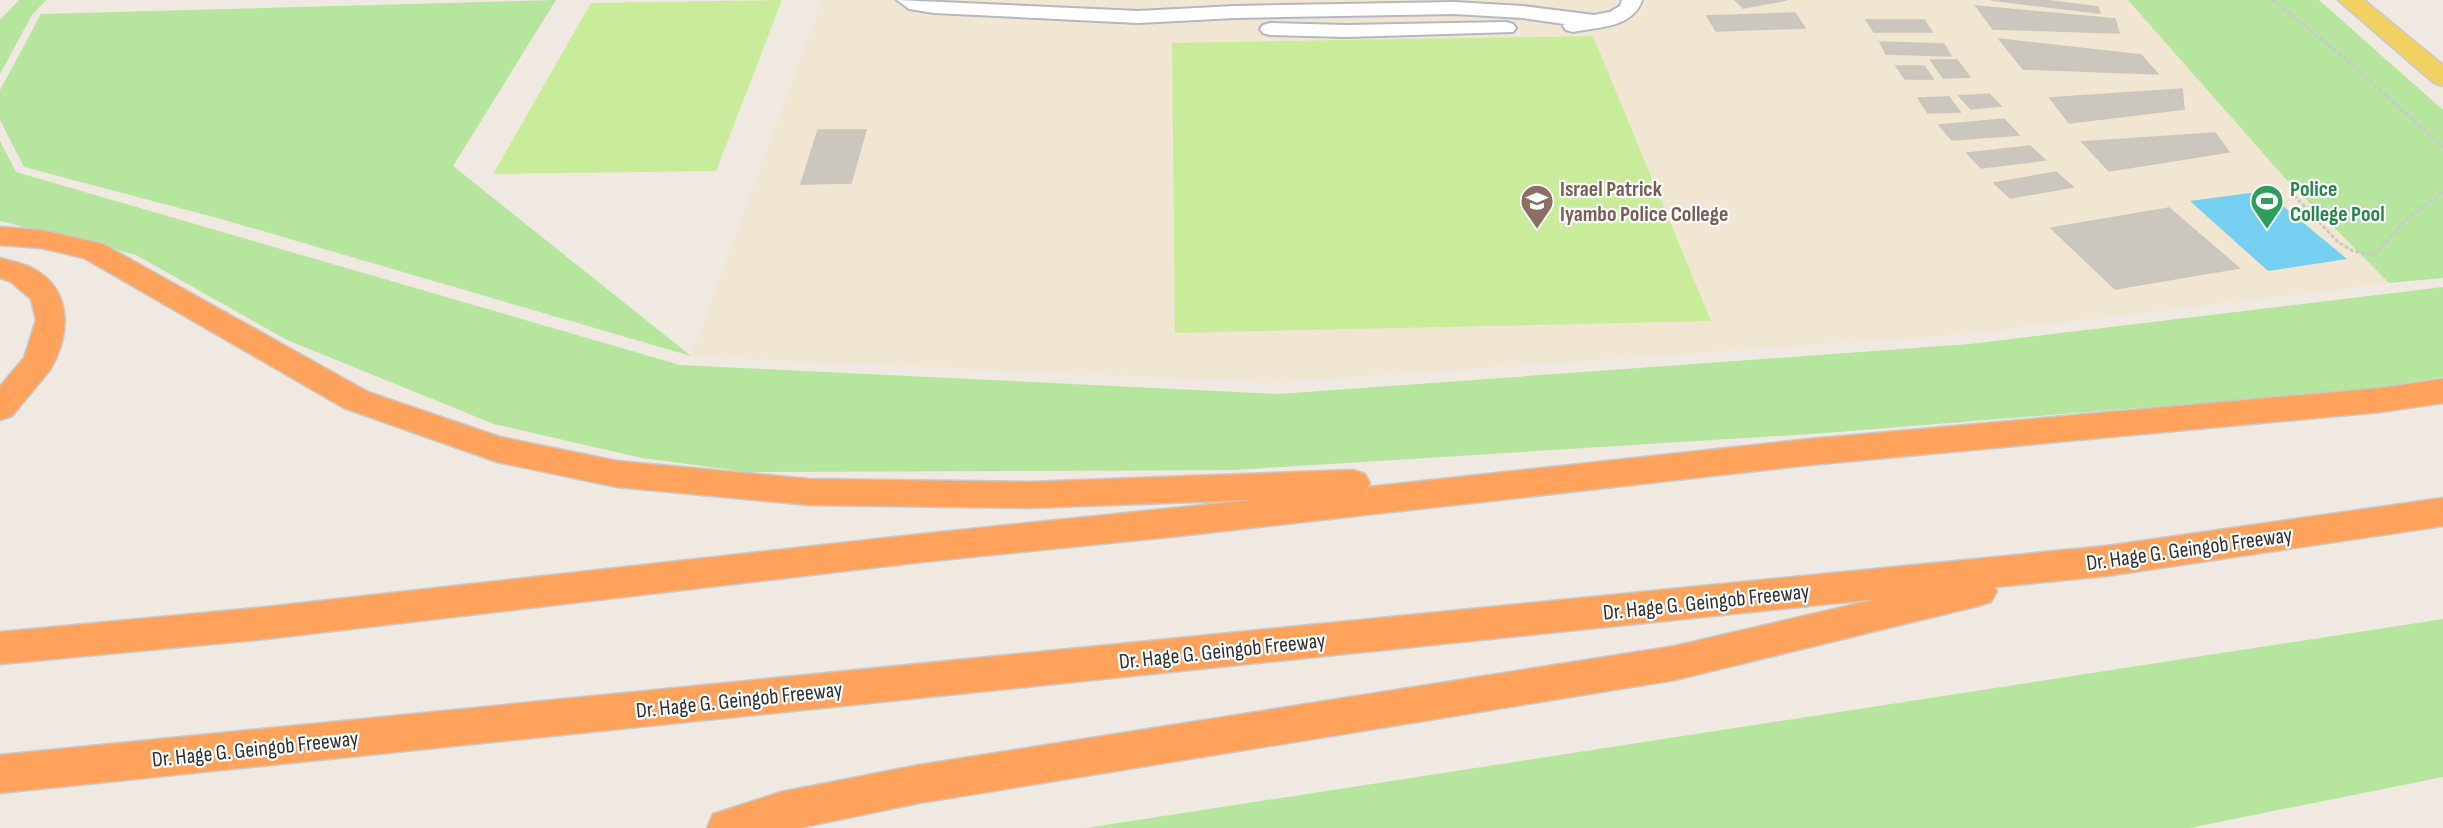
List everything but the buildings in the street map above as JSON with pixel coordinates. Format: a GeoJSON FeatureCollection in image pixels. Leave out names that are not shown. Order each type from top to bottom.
{"type":"FeatureCollection","features":[{"type":"Feature","properties":{"kind":"highway"},"geometry":{"type":"LineString","coordinates":[[0,236],[41,239],[93,251],[356,400],[497,449],[617,474],[809,492],[1028,495],[1627,472]]}},
{"type":"Feature","properties":{"kind":"highway"},"geometry":{"type":"LineString","coordinates":[[0,268],[22,275],[45,295],[51,320],[39,362],[0,408]]}},
{"type":"Feature","properties":{"kind":"highway"},"geometry":{"type":"LineString","coordinates":[[0,648],[257,624],[922,548],[1821,451],[2381,400],[2443,391]]}},
{"type":"Feature","properties":{"kind":"highway","name":"Dr. Hage G. Geingob Freeway"},"geometry":{"type":"LineString","coordinates":[[0,774],[2106,561],[2443,512]]}},
{"type":"Feature","properties":{"kind":"highway"},"geometry":{"type":"LineString","coordinates":[[728,828],[781,812],[919,783],[1675,663],[2106,561]]}},
{"type":"Feature","properties":{"kind":"main road"},"geometry":{"type":"LineString","coordinates":[[2350,0],[2443,78]]}},
{"type":"Feature","properties":{"kind":"main road"},"geometry":{"type":"LineString","coordinates":[[2382,0],[2443,50]]}},
{"type":"Feature","properties":{"kind":"lane"},"geometry":{"type":"LineString","coordinates":[[907,0],[916,5],[934,7],[1138,17],[1352,4],[1523,12],[1592,21]]}},
{"type":"Feature","properties":{"kind":"lane"},"geometry":{"type":"LineString","coordinates":[[1138,17],[1160,25],[1181,27],[1346,31],[1536,27],[1580,25],[1617,17],[1629,9],[1632,0]]}},
{"type":"Feature","properties":{"kind":"path"},"geometry":{"type":"LineString","coordinates":[[2273,0],[2333,48],[2443,147]]}},
{"type":"Feature","properties":{"kind":"path"},"geometry":{"type":"LineString","coordinates":[[2290,191],[2338,242],[2353,251],[2374,255],[2407,219],[2443,192]]}},
{"type":"Feature","properties":{"kind":"shaded area","name":"Israel Patrick Iyambo Police College"},"geometry":{"type":"Polygon","coordinates":[[[822,0],[2128,0],[2284,177],[2389,283],[1961,334],[1276,382],[691,356],[822,0]]]}},
{"type":"Feature","properties":{"kind":"green space"},"geometry":{"type":"Polygon","coordinates":[[[19,0],[46,0],[32,15],[0,74],[0,20],[19,0]]]}},
{"type":"Feature","properties":{"kind":"green space"},"geometry":{"type":"Polygon","coordinates":[[[556,0],[453,166],[691,356],[221,219],[24,167],[0,120],[0,90],[41,14],[556,0]]]}},
{"type":"Feature","properties":{"kind":"green space"},"geometry":{"type":"Polygon","coordinates":[[[782,0],[716,171],[493,174],[591,3],[782,0]]]}},
{"type":"Feature","properties":{"kind":"green space"},"geometry":{"type":"Polygon","coordinates":[[[2128,0],[2319,0],[2443,110],[2443,278],[2389,283],[2284,177],[2128,0]]]}},
{"type":"Feature","properties":{"kind":"green space"},"geometry":{"type":"Polygon","coordinates":[[[1593,36],[1711,321],[1175,333],[1172,43],[1593,36]]]}},
{"type":"Feature","properties":{"kind":"green space"},"geometry":{"type":"Polygon","coordinates":[[[0,141],[16,172],[680,365],[1279,394],[1970,344],[2443,287],[2443,377],[2364,390],[1825,433],[1234,470],[747,472],[642,458],[494,424],[287,340],[136,255],[0,221],[0,141]]]}},
{"type":"Feature","properties":{"kind":"green space"},"geometry":{"type":"Polygon","coordinates":[[[2443,619],[2443,777],[2189,828],[1086,828],[2443,619]]]}},
{"type":"Feature","properties":{"kind":"water","name":"Police College Pool"},"geometry":{"type":"Polygon","coordinates":[[[2265,191],[2347,259],[2268,271],[2190,201],[2265,191]]]}},
{"type":"Feature","properties":{"kind":"place","name":"Israel Patrick Iyambo Police College"},"geometry":{"type":"Point","coordinates":[1537,230]}},
{"type":"Feature","properties":{"kind":"place","name":"Police College Pool"},"geometry":{"type":"Point","coordinates":[2267,230]}}]}
